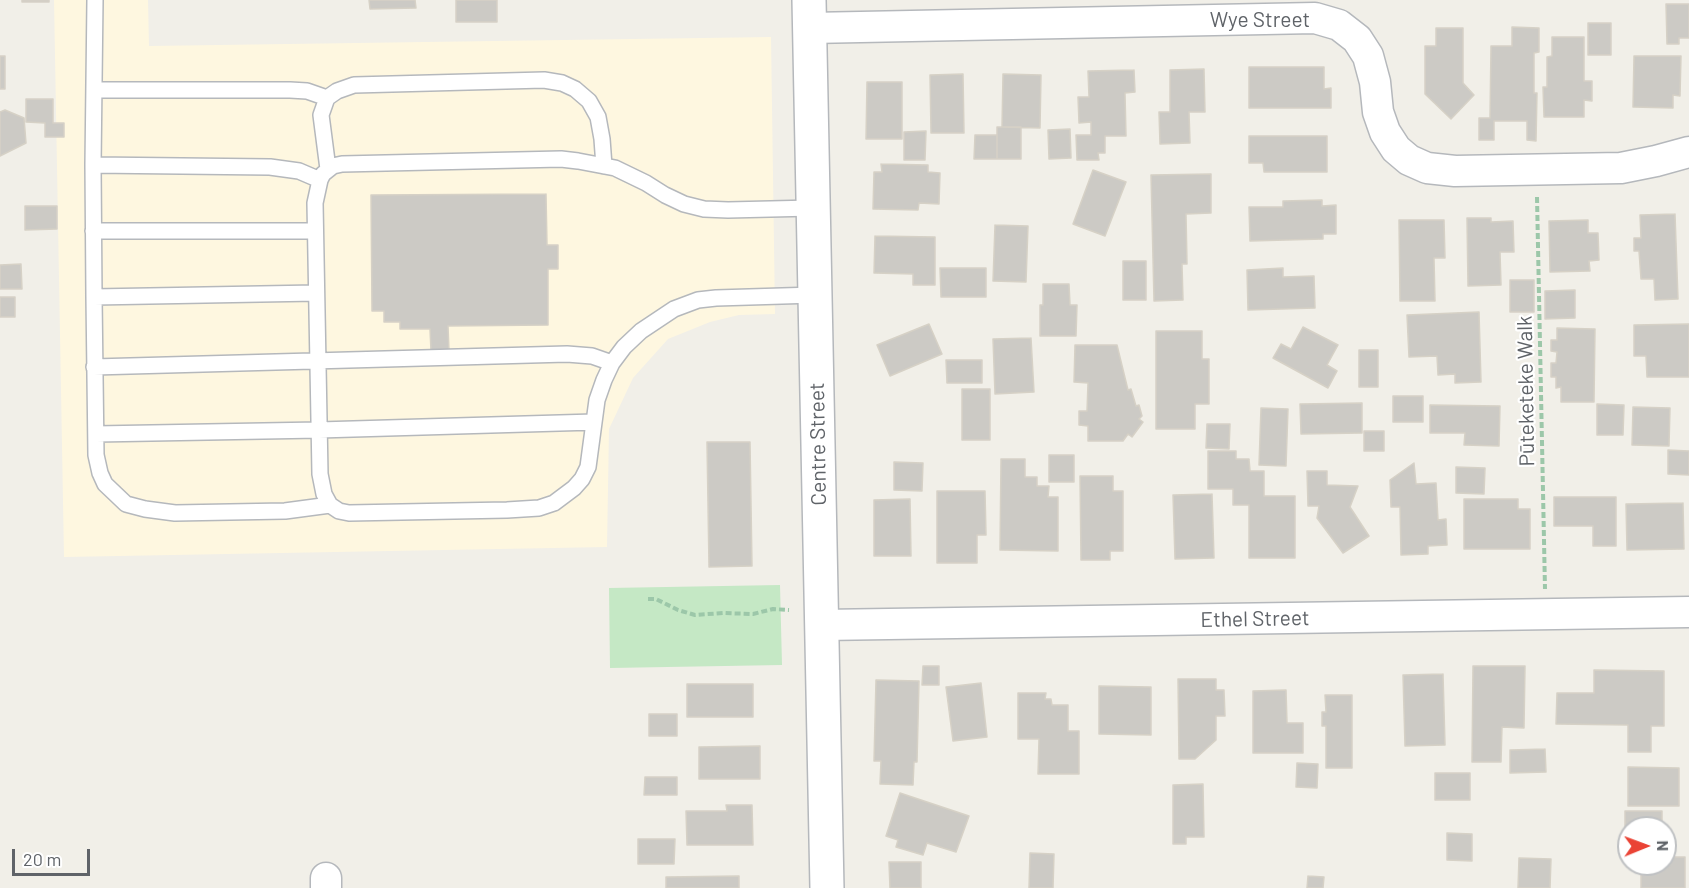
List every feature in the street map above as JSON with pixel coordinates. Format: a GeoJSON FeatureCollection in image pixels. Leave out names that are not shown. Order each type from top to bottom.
{"type":"FeatureCollection","features":[{"type":"Feature","properties":{"kind":"street","name":"Wye Street"},"geometry":{"type":"LineString","coordinates":[[810,14],[1314,18],[1339,26],[1357,39],[1368,56],[1375,82],[1378,112],[1385,132],[1396,149],[1409,160],[1427,168],[1455,171],[1621,168],[1689,152]]}},
{"type":"Feature","properties":{"kind":"street","name":"Centre Street"},"geometry":{"type":"LineString","coordinates":[[810,14],[827,888]]}},
{"type":"Feature","properties":{"kind":"street","name":"Ethel Street"},"geometry":{"type":"LineString","coordinates":[[822,625],[1689,612]]}},
{"type":"Feature","properties":{"kind":"lane"},"geometry":{"type":"LineString","coordinates":[[95,0],[94,367],[96,455],[105,484],[126,504],[175,513],[285,511],[330,505]]}},
{"type":"Feature","properties":{"kind":"lane"},"geometry":{"type":"LineString","coordinates":[[604,166],[598,117],[589,101],[575,89],[562,83],[544,80],[354,85],[337,91],[327,98],[321,115],[324,175],[315,203],[315,231],[320,474],[324,494],[330,505],[339,511],[349,513],[507,510],[539,508],[554,503],[582,479],[588,467],[597,400],[612,363],[624,347],[641,331],[686,304],[716,298],[815,295]]}},
{"type":"Feature","properties":{"kind":"lane"},"geometry":{"type":"LineString","coordinates":[[94,90],[290,90],[308,91],[327,98]]}},
{"type":"Feature","properties":{"kind":"lane"},"geometry":{"type":"LineString","coordinates":[[324,175],[333,166],[342,164],[578,160],[629,174],[684,204],[704,209],[813,208]]}},
{"type":"Feature","properties":{"kind":"lane"},"geometry":{"type":"LineString","coordinates":[[93,165],[270,166],[324,175]]}},
{"type":"Feature","properties":{"kind":"lane"},"geometry":{"type":"LineString","coordinates":[[93,231],[315,231]]}},
{"type":"Feature","properties":{"kind":"lane"},"geometry":{"type":"LineString","coordinates":[[94,297],[316,293]]}},
{"type":"Feature","properties":{"kind":"lane"},"geometry":{"type":"LineString","coordinates":[[94,367],[567,354],[592,356],[612,363]]}},
{"type":"Feature","properties":{"kind":"lane"},"geometry":{"type":"LineString","coordinates":[[96,434],[594,422]]}},
{"type":"Feature","properties":{"kind":"path","name":"Pūteketeke Walk"},"geometry":{"type":"LineString","coordinates":[[1537,190],[1545,590]]}},
{"type":"Feature","properties":{"kind":"path"},"geometry":{"type":"LineString","coordinates":[[648,599],[656,599],[678,610],[695,615],[753,614],[773,609],[789,610]]}},
{"type":"Feature","properties":{"kind":"shaded area"},"geometry":{"type":"Polygon","coordinates":[[[54,0],[148,0],[149,46],[771,37],[775,314],[739,315],[710,322],[668,339],[633,378],[609,429],[607,547],[64,557],[54,0]]]}},
{"type":"Feature","properties":{"kind":"green space"},"geometry":{"type":"Polygon","coordinates":[[[780,585],[782,665],[610,668],[609,588],[780,585]]]}},
{"type":"Feature","properties":{"kind":"building"},"geometry":{"type":"Polygon","coordinates":[[[22,0],[49,0],[49,2],[22,2],[22,0]]]}},
{"type":"Feature","properties":{"kind":"building"},"geometry":{"type":"Polygon","coordinates":[[[369,0],[415,0],[416,8],[370,9],[369,0]]]}},
{"type":"Feature","properties":{"kind":"building"},"geometry":{"type":"Polygon","coordinates":[[[456,0],[497,0],[497,22],[456,22],[456,0]]]}},
{"type":"Feature","properties":{"kind":"building"},"geometry":{"type":"Polygon","coordinates":[[[1666,4],[1689,4],[1689,38],[1679,38],[1679,44],[1667,44],[1666,4]]]}},
{"type":"Feature","properties":{"kind":"building"},"geometry":{"type":"Polygon","coordinates":[[[1588,23],[1611,23],[1611,55],[1588,55],[1588,23]]]}},
{"type":"Feature","properties":{"kind":"building"},"geometry":{"type":"Polygon","coordinates":[[[1512,27],[1539,28],[1539,52],[1534,53],[1534,93],[1537,93],[1536,141],[1527,140],[1527,121],[1494,121],[1494,140],[1479,140],[1479,118],[1490,118],[1491,46],[1512,46],[1512,27]]]}},
{"type":"Feature","properties":{"kind":"building"},"geometry":{"type":"Polygon","coordinates":[[[1436,28],[1463,28],[1463,83],[1474,95],[1451,119],[1425,94],[1425,46],[1436,46],[1436,28]]]}},
{"type":"Feature","properties":{"kind":"building"},"geometry":{"type":"Polygon","coordinates":[[[1552,37],[1584,37],[1584,81],[1592,81],[1592,101],[1584,100],[1584,117],[1544,117],[1543,87],[1547,87],[1547,57],[1552,56],[1552,37]]]}},
{"type":"Feature","properties":{"kind":"building"},"geometry":{"type":"Polygon","coordinates":[[[0,56],[5,56],[5,89],[0,89],[0,56]]]}},
{"type":"Feature","properties":{"kind":"building"},"geometry":{"type":"Polygon","coordinates":[[[1634,56],[1681,56],[1680,96],[1673,95],[1673,108],[1633,107],[1634,56]]]}},
{"type":"Feature","properties":{"kind":"building"},"geometry":{"type":"Polygon","coordinates":[[[1249,67],[1324,67],[1324,89],[1331,88],[1331,108],[1249,108],[1249,67]]]}},
{"type":"Feature","properties":{"kind":"building"},"geometry":{"type":"Polygon","coordinates":[[[1204,69],[1205,112],[1189,112],[1190,143],[1160,144],[1159,112],[1170,112],[1170,70],[1204,69]]]}},
{"type":"Feature","properties":{"kind":"building"},"geometry":{"type":"Polygon","coordinates":[[[1134,70],[1135,92],[1125,93],[1126,136],[1105,136],[1105,153],[1098,153],[1099,160],[1077,160],[1076,135],[1091,135],[1091,122],[1079,123],[1078,97],[1089,97],[1088,71],[1134,70]]]}},
{"type":"Feature","properties":{"kind":"building"},"geometry":{"type":"Polygon","coordinates":[[[963,74],[964,133],[931,133],[930,75],[963,74]]]}},
{"type":"Feature","properties":{"kind":"building"},"geometry":{"type":"Polygon","coordinates":[[[1003,74],[1041,75],[1040,128],[1002,127],[1003,74]]]}},
{"type":"Feature","properties":{"kind":"building"},"geometry":{"type":"Polygon","coordinates":[[[867,82],[902,82],[902,139],[866,139],[867,82]]]}},
{"type":"Feature","properties":{"kind":"building"},"geometry":{"type":"Polygon","coordinates":[[[26,99],[53,99],[53,123],[64,123],[64,137],[45,137],[45,123],[26,122],[26,99]]]}},
{"type":"Feature","properties":{"kind":"building"},"geometry":{"type":"Polygon","coordinates":[[[5,110],[24,118],[26,143],[0,156],[0,112],[5,110]]]}},
{"type":"Feature","properties":{"kind":"building"},"geometry":{"type":"Polygon","coordinates":[[[997,127],[1021,127],[1021,159],[997,159],[997,127]]]}},
{"type":"Feature","properties":{"kind":"building"},"geometry":{"type":"Polygon","coordinates":[[[1070,129],[1071,158],[1049,159],[1048,130],[1070,129]]]}},
{"type":"Feature","properties":{"kind":"building"},"geometry":{"type":"Polygon","coordinates":[[[926,131],[925,160],[904,160],[904,132],[926,131]]]}},
{"type":"Feature","properties":{"kind":"building"},"geometry":{"type":"Polygon","coordinates":[[[975,135],[997,135],[997,159],[974,159],[975,135]]]}},
{"type":"Feature","properties":{"kind":"building"},"geometry":{"type":"Polygon","coordinates":[[[1249,136],[1327,136],[1327,172],[1264,172],[1263,163],[1249,163],[1249,136]]]}},
{"type":"Feature","properties":{"kind":"building"},"geometry":{"type":"Polygon","coordinates":[[[881,164],[928,165],[928,172],[940,173],[939,204],[919,203],[918,210],[873,209],[874,172],[882,172],[881,164]]]}},
{"type":"Feature","properties":{"kind":"building"},"geometry":{"type":"Polygon","coordinates":[[[1093,170],[1126,182],[1105,236],[1073,224],[1093,170]]]}},
{"type":"Feature","properties":{"kind":"building"},"geometry":{"type":"Polygon","coordinates":[[[1211,174],[1211,213],[1186,214],[1187,264],[1182,264],[1183,300],[1154,301],[1151,175],[1211,174]]]}},
{"type":"Feature","properties":{"kind":"building"},"geometry":{"type":"Polygon","coordinates":[[[546,194],[547,245],[558,245],[558,269],[548,269],[548,325],[448,326],[449,351],[431,351],[430,329],[400,329],[400,322],[384,322],[384,311],[372,311],[371,195],[546,194]]]}},
{"type":"Feature","properties":{"kind":"building"},"geometry":{"type":"Polygon","coordinates":[[[1322,200],[1322,206],[1336,205],[1336,234],[1323,234],[1323,239],[1250,241],[1249,207],[1283,207],[1283,201],[1322,200]]]}},
{"type":"Feature","properties":{"kind":"building"},"geometry":{"type":"Polygon","coordinates":[[[25,206],[57,206],[57,229],[25,230],[25,206]]]}},
{"type":"Feature","properties":{"kind":"building"},"geometry":{"type":"Polygon","coordinates":[[[1675,214],[1678,299],[1655,300],[1654,279],[1641,279],[1639,251],[1634,251],[1634,238],[1641,238],[1640,215],[1675,214]]]}},
{"type":"Feature","properties":{"kind":"building"},"geometry":{"type":"Polygon","coordinates":[[[1467,218],[1491,218],[1491,222],[1513,221],[1514,252],[1500,252],[1501,285],[1468,286],[1467,218]]]}},
{"type":"Feature","properties":{"kind":"building"},"geometry":{"type":"Polygon","coordinates":[[[1399,220],[1444,220],[1445,258],[1434,258],[1435,301],[1400,301],[1399,220]]]}},
{"type":"Feature","properties":{"kind":"building"},"geometry":{"type":"Polygon","coordinates":[[[1588,220],[1588,233],[1598,233],[1599,260],[1589,261],[1590,271],[1550,272],[1549,221],[1588,220]]]}},
{"type":"Feature","properties":{"kind":"building"},"geometry":{"type":"Polygon","coordinates":[[[995,225],[1028,226],[1026,282],[993,281],[995,225]]]}},
{"type":"Feature","properties":{"kind":"building"},"geometry":{"type":"Polygon","coordinates":[[[875,236],[935,237],[935,285],[913,285],[913,274],[874,273],[875,236]]]}},
{"type":"Feature","properties":{"kind":"building"},"geometry":{"type":"Polygon","coordinates":[[[1123,261],[1146,261],[1146,300],[1123,300],[1123,261]]]}},
{"type":"Feature","properties":{"kind":"building"},"geometry":{"type":"Polygon","coordinates":[[[21,264],[22,289],[0,289],[0,265],[21,264]]]}},
{"type":"Feature","properties":{"kind":"building"},"geometry":{"type":"Polygon","coordinates":[[[940,268],[986,268],[986,297],[941,297],[940,268]]]}},
{"type":"Feature","properties":{"kind":"building"},"geometry":{"type":"Polygon","coordinates":[[[1283,268],[1283,277],[1314,276],[1315,308],[1248,310],[1247,270],[1283,268]]]}},
{"type":"Feature","properties":{"kind":"building"},"geometry":{"type":"Polygon","coordinates":[[[1510,280],[1534,280],[1534,312],[1510,312],[1510,280]]]}},
{"type":"Feature","properties":{"kind":"building"},"geometry":{"type":"Polygon","coordinates":[[[1043,284],[1069,284],[1070,305],[1077,305],[1076,336],[1040,336],[1043,284]]]}},
{"type":"Feature","properties":{"kind":"building"},"geometry":{"type":"Polygon","coordinates":[[[1575,290],[1575,318],[1545,319],[1545,291],[1575,290]]]}},
{"type":"Feature","properties":{"kind":"building"},"geometry":{"type":"Polygon","coordinates":[[[0,297],[15,297],[15,317],[0,317],[0,297]]]}},
{"type":"Feature","properties":{"kind":"building"},"geometry":{"type":"Polygon","coordinates":[[[1479,312],[1481,382],[1455,383],[1455,374],[1438,375],[1437,356],[1409,357],[1407,315],[1479,312]]]}},
{"type":"Feature","properties":{"kind":"building"},"geometry":{"type":"Polygon","coordinates":[[[929,324],[942,354],[890,376],[877,345],[929,324]]]}},
{"type":"Feature","properties":{"kind":"building"},"geometry":{"type":"Polygon","coordinates":[[[1689,324],[1689,377],[1647,377],[1646,356],[1634,356],[1634,325],[1689,324]]]}},
{"type":"Feature","properties":{"kind":"building"},"geometry":{"type":"Polygon","coordinates":[[[1303,327],[1338,345],[1327,365],[1337,371],[1328,388],[1273,358],[1281,344],[1291,349],[1303,327]]]}},
{"type":"Feature","properties":{"kind":"building"},"geometry":{"type":"Polygon","coordinates":[[[1557,328],[1595,329],[1594,402],[1561,402],[1561,387],[1556,388],[1556,377],[1551,377],[1551,363],[1556,363],[1557,352],[1551,351],[1551,340],[1557,340],[1557,328]]]}},
{"type":"Feature","properties":{"kind":"building"},"geometry":{"type":"Polygon","coordinates":[[[1156,331],[1202,331],[1202,359],[1209,359],[1209,404],[1195,404],[1195,429],[1156,429],[1156,331]]]}},
{"type":"Feature","properties":{"kind":"building"},"geometry":{"type":"Polygon","coordinates":[[[1031,338],[1034,392],[995,394],[993,339],[1031,338]]]}},
{"type":"Feature","properties":{"kind":"building"},"geometry":{"type":"Polygon","coordinates":[[[1075,345],[1117,345],[1128,390],[1131,389],[1136,406],[1139,405],[1142,416],[1139,419],[1143,422],[1132,437],[1128,434],[1123,441],[1088,441],[1088,426],[1079,425],[1079,411],[1087,411],[1088,383],[1074,382],[1075,345]]]}},
{"type":"Feature","properties":{"kind":"building"},"geometry":{"type":"Polygon","coordinates":[[[1359,350],[1378,350],[1378,387],[1359,387],[1359,350]]]}},
{"type":"Feature","properties":{"kind":"building"},"geometry":{"type":"Polygon","coordinates":[[[946,360],[982,360],[982,383],[947,383],[946,360]]]}},
{"type":"Feature","properties":{"kind":"building"},"geometry":{"type":"Polygon","coordinates":[[[962,389],[990,389],[990,440],[962,440],[962,389]]]}},
{"type":"Feature","properties":{"kind":"building"},"geometry":{"type":"Polygon","coordinates":[[[1393,396],[1423,396],[1423,422],[1393,422],[1393,396]]]}},
{"type":"Feature","properties":{"kind":"building"},"geometry":{"type":"Polygon","coordinates":[[[1362,403],[1362,433],[1301,434],[1300,404],[1362,403]]]}},
{"type":"Feature","properties":{"kind":"building"},"geometry":{"type":"Polygon","coordinates":[[[1597,404],[1624,405],[1623,435],[1597,435],[1597,404]]]}},
{"type":"Feature","properties":{"kind":"building"},"geometry":{"type":"Polygon","coordinates":[[[1430,405],[1500,406],[1499,446],[1464,445],[1465,433],[1430,433],[1430,405]]]}},
{"type":"Feature","properties":{"kind":"building"},"geometry":{"type":"Polygon","coordinates":[[[1633,407],[1670,408],[1669,446],[1632,445],[1633,407]]]}},
{"type":"Feature","properties":{"kind":"building"},"geometry":{"type":"Polygon","coordinates":[[[1261,408],[1288,409],[1286,466],[1259,465],[1261,408]]]}},
{"type":"Feature","properties":{"kind":"building"},"geometry":{"type":"Polygon","coordinates":[[[1207,424],[1230,424],[1229,449],[1206,448],[1207,424]]]}},
{"type":"Feature","properties":{"kind":"building"},"geometry":{"type":"Polygon","coordinates":[[[1364,431],[1384,431],[1384,451],[1364,451],[1364,431]]]}},
{"type":"Feature","properties":{"kind":"building"},"geometry":{"type":"Polygon","coordinates":[[[707,442],[750,442],[752,566],[709,567],[707,442]]]}},
{"type":"Feature","properties":{"kind":"building"},"geometry":{"type":"Polygon","coordinates":[[[1668,450],[1689,451],[1689,475],[1668,474],[1668,450]]]}},
{"type":"Feature","properties":{"kind":"building"},"geometry":{"type":"Polygon","coordinates":[[[1208,451],[1236,451],[1236,459],[1249,459],[1250,471],[1264,471],[1264,496],[1295,496],[1295,558],[1249,558],[1249,505],[1233,505],[1233,489],[1208,489],[1208,451]]]}},
{"type":"Feature","properties":{"kind":"building"},"geometry":{"type":"Polygon","coordinates":[[[1049,455],[1074,455],[1074,482],[1049,482],[1049,455]]]}},
{"type":"Feature","properties":{"kind":"building"},"geometry":{"type":"Polygon","coordinates":[[[1001,459],[1025,459],[1025,477],[1037,477],[1037,486],[1049,486],[1048,497],[1058,497],[1058,551],[1000,550],[1001,459]]]}},
{"type":"Feature","properties":{"kind":"building"},"geometry":{"type":"Polygon","coordinates":[[[894,462],[923,463],[922,491],[894,490],[894,462]]]}},
{"type":"Feature","properties":{"kind":"building"},"geometry":{"type":"Polygon","coordinates":[[[1414,463],[1416,484],[1436,483],[1438,520],[1446,519],[1447,545],[1428,546],[1428,554],[1401,555],[1400,507],[1391,507],[1390,480],[1414,463]]]}},
{"type":"Feature","properties":{"kind":"building"},"geometry":{"type":"Polygon","coordinates":[[[1456,467],[1485,468],[1484,494],[1456,493],[1456,467]]]}},
{"type":"Feature","properties":{"kind":"building"},"geometry":{"type":"Polygon","coordinates":[[[1307,471],[1327,471],[1327,485],[1358,486],[1350,507],[1369,536],[1343,553],[1317,518],[1319,506],[1308,506],[1307,471]]]}},
{"type":"Feature","properties":{"kind":"building"},"geometry":{"type":"Polygon","coordinates":[[[1080,476],[1113,476],[1113,491],[1123,491],[1123,551],[1110,551],[1110,560],[1081,560],[1080,476]]]}},
{"type":"Feature","properties":{"kind":"building"},"geometry":{"type":"Polygon","coordinates":[[[937,491],[985,491],[986,535],[977,535],[977,563],[937,563],[937,491]]]}},
{"type":"Feature","properties":{"kind":"building"},"geometry":{"type":"Polygon","coordinates":[[[1212,494],[1214,558],[1175,559],[1173,495],[1212,494]]]}},
{"type":"Feature","properties":{"kind":"building"},"geometry":{"type":"Polygon","coordinates":[[[1554,497],[1616,497],[1616,546],[1593,546],[1593,526],[1554,526],[1554,497]]]}},
{"type":"Feature","properties":{"kind":"building"},"geometry":{"type":"Polygon","coordinates":[[[910,499],[911,556],[874,556],[874,500],[910,499]]]}},
{"type":"Feature","properties":{"kind":"building"},"geometry":{"type":"Polygon","coordinates":[[[1464,499],[1518,499],[1518,509],[1530,509],[1530,549],[1464,549],[1464,499]]]}},
{"type":"Feature","properties":{"kind":"building"},"geometry":{"type":"Polygon","coordinates":[[[1683,503],[1684,549],[1627,550],[1626,504],[1683,503]]]}},
{"type":"Feature","properties":{"kind":"building"},"geometry":{"type":"Polygon","coordinates":[[[923,666],[939,666],[939,685],[922,685],[923,666]]]}},
{"type":"Feature","properties":{"kind":"building"},"geometry":{"type":"Polygon","coordinates":[[[1473,666],[1525,666],[1524,728],[1502,727],[1501,762],[1472,762],[1473,666]]]}},
{"type":"Feature","properties":{"kind":"building"},"geometry":{"type":"Polygon","coordinates":[[[1594,670],[1664,671],[1664,726],[1651,726],[1651,752],[1628,752],[1628,725],[1556,724],[1557,693],[1594,693],[1594,670]]]}},
{"type":"Feature","properties":{"kind":"building"},"geometry":{"type":"Polygon","coordinates":[[[1443,674],[1445,745],[1405,746],[1403,675],[1443,674]]]}},
{"type":"Feature","properties":{"kind":"building"},"geometry":{"type":"Polygon","coordinates":[[[1178,679],[1216,679],[1216,690],[1224,690],[1225,716],[1216,716],[1216,740],[1195,759],[1179,759],[1178,679]]]}},
{"type":"Feature","properties":{"kind":"building"},"geometry":{"type":"Polygon","coordinates":[[[876,680],[919,681],[917,762],[914,762],[913,785],[880,784],[881,761],[874,761],[876,680]]]}},
{"type":"Feature","properties":{"kind":"building"},"geometry":{"type":"Polygon","coordinates":[[[981,683],[987,737],[953,741],[946,687],[981,683]]]}},
{"type":"Feature","properties":{"kind":"building"},"geometry":{"type":"Polygon","coordinates":[[[687,684],[753,684],[753,717],[687,717],[687,684]]]}},
{"type":"Feature","properties":{"kind":"building"},"geometry":{"type":"Polygon","coordinates":[[[1099,686],[1151,687],[1151,735],[1099,734],[1099,686]]]}},
{"type":"Feature","properties":{"kind":"building"},"geometry":{"type":"Polygon","coordinates":[[[1286,690],[1287,723],[1303,723],[1303,753],[1253,753],[1253,691],[1286,690]]]}},
{"type":"Feature","properties":{"kind":"building"},"geometry":{"type":"Polygon","coordinates":[[[1018,693],[1046,693],[1045,699],[1051,699],[1052,705],[1068,705],[1068,731],[1079,731],[1079,774],[1038,774],[1039,739],[1018,739],[1018,693]]]}},
{"type":"Feature","properties":{"kind":"building"},"geometry":{"type":"Polygon","coordinates":[[[1325,695],[1352,695],[1352,768],[1326,768],[1326,726],[1322,726],[1322,712],[1326,712],[1325,695]]]}},
{"type":"Feature","properties":{"kind":"building"},"geometry":{"type":"Polygon","coordinates":[[[649,714],[677,714],[677,736],[649,736],[649,714]]]}},
{"type":"Feature","properties":{"kind":"building"},"geometry":{"type":"Polygon","coordinates":[[[760,746],[760,779],[699,779],[699,747],[760,746]]]}},
{"type":"Feature","properties":{"kind":"building"},"geometry":{"type":"Polygon","coordinates":[[[1545,749],[1546,772],[1510,773],[1510,750],[1545,749]]]}},
{"type":"Feature","properties":{"kind":"building"},"geometry":{"type":"Polygon","coordinates":[[[1297,763],[1318,764],[1317,788],[1296,787],[1297,763]]]}},
{"type":"Feature","properties":{"kind":"building"},"geometry":{"type":"Polygon","coordinates":[[[1628,767],[1679,768],[1679,806],[1628,806],[1628,767]]]}},
{"type":"Feature","properties":{"kind":"building"},"geometry":{"type":"Polygon","coordinates":[[[1435,773],[1470,773],[1470,800],[1435,800],[1435,773]]]}},
{"type":"Feature","properties":{"kind":"building"},"geometry":{"type":"Polygon","coordinates":[[[645,777],[677,777],[677,795],[644,795],[645,777]]]}},
{"type":"Feature","properties":{"kind":"building"},"geometry":{"type":"Polygon","coordinates":[[[1203,784],[1204,837],[1186,837],[1186,844],[1173,844],[1173,785],[1203,784]]]}},
{"type":"Feature","properties":{"kind":"building"},"geometry":{"type":"Polygon","coordinates":[[[900,793],[969,816],[956,852],[927,843],[923,855],[896,847],[898,840],[886,836],[900,793]]]}},
{"type":"Feature","properties":{"kind":"building"},"geometry":{"type":"Polygon","coordinates":[[[726,805],[752,805],[753,845],[687,845],[686,811],[727,811],[726,805]]]}},
{"type":"Feature","properties":{"kind":"building"},"geometry":{"type":"Polygon","coordinates":[[[1625,811],[1662,811],[1662,816],[1625,816],[1625,811]]]}},
{"type":"Feature","properties":{"kind":"building"},"geometry":{"type":"Polygon","coordinates":[[[1447,833],[1472,834],[1472,861],[1447,860],[1447,833]]]}},
{"type":"Feature","properties":{"kind":"building"},"geometry":{"type":"Polygon","coordinates":[[[638,839],[675,839],[674,864],[638,864],[638,839]]]}},
{"type":"Feature","properties":{"kind":"building"},"geometry":{"type":"Polygon","coordinates":[[[1030,853],[1054,854],[1053,888],[1029,888],[1030,853]]]}},
{"type":"Feature","properties":{"kind":"building"},"geometry":{"type":"Polygon","coordinates":[[[1677,857],[1685,857],[1685,888],[1641,888],[1641,876],[1677,876],[1677,857]]]}},
{"type":"Feature","properties":{"kind":"building"},"geometry":{"type":"Polygon","coordinates":[[[1519,858],[1551,859],[1550,888],[1518,888],[1519,858]]]}},
{"type":"Feature","properties":{"kind":"building"},"geometry":{"type":"Polygon","coordinates":[[[889,862],[921,862],[921,888],[890,888],[889,862]]]}},
{"type":"Feature","properties":{"kind":"building"},"geometry":{"type":"Polygon","coordinates":[[[739,876],[739,888],[666,888],[666,877],[739,876]]]}},
{"type":"Feature","properties":{"kind":"building"},"geometry":{"type":"Polygon","coordinates":[[[1308,876],[1324,877],[1323,888],[1307,888],[1308,876]]]}}]}
